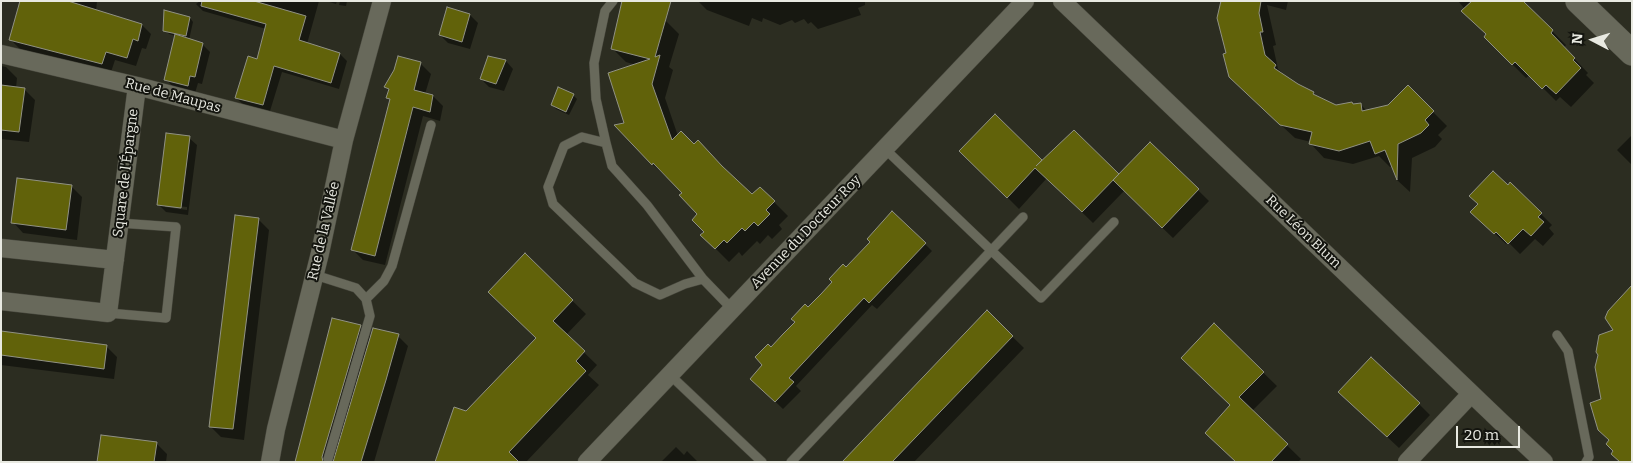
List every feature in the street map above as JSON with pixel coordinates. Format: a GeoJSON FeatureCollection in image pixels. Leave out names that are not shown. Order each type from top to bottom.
{"type":"FeatureCollection","features":[{"type":"Feature","properties":{"kind":"street","name":"Rue de la Vallée"},"geometry":{"type":"LineString","coordinates":[[270,462],[276,429],[315,275],[344,140],[382,1]]}},
{"type":"Feature","properties":{"kind":"street","name":"Avenue du Docteur Roy"},"geometry":{"type":"LineString","coordinates":[[593,460],[732,309],[1025,1]]}},
{"type":"Feature","properties":{"kind":"street","name":"Rue Léon Blum"},"geometry":{"type":"LineString","coordinates":[[1062,1],[1544,462]]}},
{"type":"Feature","properties":{"kind":"street"},"geometry":{"type":"LineString","coordinates":[[1578,1],[1632,53]]}},
{"type":"Feature","properties":{"kind":"street","name":"Rue de Maupas"},"geometry":{"type":"LineString","coordinates":[[1,54],[136,86],[344,140]]}},
{"type":"Feature","properties":{"kind":"street","name":"Square de l'Épargne"},"geometry":{"type":"LineString","coordinates":[[108,313],[136,86]]}},
{"type":"Feature","properties":{"kind":"street"},"geometry":{"type":"LineString","coordinates":[[1,248],[114,260]]}},
{"type":"Feature","properties":{"kind":"street"},"geometry":{"type":"LineString","coordinates":[[1,301],[108,313]]}},
{"type":"Feature","properties":{"kind":"street"},"geometry":{"type":"LineString","coordinates":[[1407,462],[1471,394]]}},
{"type":"Feature","properties":{"kind":"lane"},"geometry":{"type":"LineString","coordinates":[[613,1],[605,11],[594,63],[596,100],[612,166],[647,205],[703,279],[732,309]]}},
{"type":"Feature","properties":{"kind":"lane"},"geometry":{"type":"LineString","coordinates":[[366,298],[384,281],[392,266],[431,125]]}},
{"type":"Feature","properties":{"kind":"lane"},"geometry":{"type":"LineString","coordinates":[[606,143],[582,137],[564,146],[548,187],[553,204],[636,283],[660,296],[685,284],[703,279]]}},
{"type":"Feature","properties":{"kind":"lane"},"geometry":{"type":"LineString","coordinates":[[885,149],[1041,298],[1114,222]]}},
{"type":"Feature","properties":{"kind":"lane"},"geometry":{"type":"LineString","coordinates":[[791,462],[1023,217]]}},
{"type":"Feature","properties":{"kind":"lane"},"geometry":{"type":"LineString","coordinates":[[108,313],[166,318],[176,227],[119,223]]}},
{"type":"Feature","properties":{"kind":"lane"},"geometry":{"type":"LineString","coordinates":[[315,275],[356,288],[366,298],[370,316],[328,459]]}},
{"type":"Feature","properties":{"kind":"lane"},"geometry":{"type":"LineString","coordinates":[[1557,335],[1568,351],[1589,457],[1586,462]]}},
{"type":"Feature","properties":{"kind":"lane"},"geometry":{"type":"LineString","coordinates":[[670,375],[762,462]]}},
{"type":"Feature","properties":{"kind":"building"},"geometry":{"type":"Polygon","coordinates":[[[20,1],[68,1],[142,24],[138,41],[133,39],[127,58],[106,52],[102,64],[9,40],[20,1]]]}},
{"type":"Feature","properties":{"kind":"building"},"geometry":{"type":"Polygon","coordinates":[[[202,1],[254,1],[306,16],[299,40],[340,53],[331,83],[274,66],[263,105],[235,98],[248,56],[257,59],[266,24],[201,6],[202,1]]]}},
{"type":"Feature","properties":{"kind":"building"},"geometry":{"type":"Polygon","coordinates":[[[622,1],[671,1],[655,57],[660,55],[652,84],[672,140],[681,131],[694,144],[698,140],[752,194],[760,187],[775,201],[766,210],[770,214],[758,226],[754,222],[745,231],[742,228],[727,243],[724,240],[715,249],[700,235],[704,232],[692,220],[697,214],[679,195],[682,193],[614,125],[624,123],[608,73],[650,59],[611,49],[622,1]]]}},
{"type":"Feature","properties":{"kind":"building"},"geometry":{"type":"Polygon","coordinates":[[[1221,1],[1261,1],[1259,13],[1263,32],[1260,32],[1265,55],[1276,65],[1274,68],[1314,92],[1313,94],[1336,105],[1352,102],[1353,104],[1361,103],[1362,111],[1388,105],[1408,85],[1434,111],[1425,120],[1429,125],[1421,133],[1398,144],[1397,180],[1385,150],[1375,154],[1370,141],[1339,151],[1309,144],[1312,132],[1280,125],[1229,77],[1223,54],[1226,53],[1217,18],[1221,1]]]}},
{"type":"Feature","properties":{"kind":"building"},"geometry":{"type":"Polygon","coordinates":[[[1472,1],[1523,1],[1553,30],[1551,33],[1575,58],[1573,60],[1581,68],[1556,94],[1546,85],[1542,89],[1515,62],[1512,65],[1484,37],[1486,34],[1461,11],[1472,1]]]}},
{"type":"Feature","properties":{"kind":"building"},"geometry":{"type":"Polygon","coordinates":[[[447,7],[470,14],[462,42],[439,35],[447,7]]]}},
{"type":"Feature","properties":{"kind":"building"},"geometry":{"type":"Polygon","coordinates":[[[164,10],[190,17],[186,36],[163,31],[164,10]]]}},
{"type":"Feature","properties":{"kind":"building"},"geometry":{"type":"Polygon","coordinates":[[[175,34],[203,43],[195,77],[190,76],[188,86],[164,80],[175,34]]]}},
{"type":"Feature","properties":{"kind":"building"},"geometry":{"type":"Polygon","coordinates":[[[398,56],[421,62],[414,90],[433,95],[430,112],[413,107],[375,256],[351,250],[390,99],[386,98],[389,89],[384,87],[394,70],[398,56]]]}},
{"type":"Feature","properties":{"kind":"building"},"geometry":{"type":"Polygon","coordinates":[[[488,56],[506,60],[496,84],[480,79],[488,56]]]}},
{"type":"Feature","properties":{"kind":"building"},"geometry":{"type":"Polygon","coordinates":[[[1,85],[25,88],[19,132],[1,130],[1,85]]]}},
{"type":"Feature","properties":{"kind":"building"},"geometry":{"type":"Polygon","coordinates":[[[558,87],[574,94],[566,112],[551,105],[558,87]]]}},
{"type":"Feature","properties":{"kind":"building"},"geometry":{"type":"Polygon","coordinates":[[[995,114],[1042,160],[1036,166],[1074,130],[1119,174],[1082,212],[1035,168],[1007,198],[959,151],[995,114]]]}},
{"type":"Feature","properties":{"kind":"building"},"geometry":{"type":"Polygon","coordinates":[[[166,133],[190,136],[181,208],[157,205],[166,133]]]}},
{"type":"Feature","properties":{"kind":"building"},"geometry":{"type":"Polygon","coordinates":[[[1150,142],[1199,189],[1162,228],[1113,180],[1150,142]]]}},
{"type":"Feature","properties":{"kind":"building"},"geometry":{"type":"Polygon","coordinates":[[[1493,171],[1508,185],[1510,182],[1542,213],[1538,217],[1544,222],[1531,236],[1523,229],[1508,244],[1470,212],[1478,204],[1469,196],[1493,171]]]}},
{"type":"Feature","properties":{"kind":"building"},"geometry":{"type":"Polygon","coordinates":[[[17,178],[72,185],[66,230],[11,223],[17,178]]]}},
{"type":"Feature","properties":{"kind":"building"},"geometry":{"type":"Polygon","coordinates":[[[892,211],[926,243],[869,303],[864,298],[845,318],[789,378],[794,382],[775,402],[750,379],[762,365],[755,357],[768,344],[771,347],[795,322],[791,319],[805,304],[808,307],[832,282],[829,279],[843,264],[846,267],[870,242],[867,239],[892,211]]]}},
{"type":"Feature","properties":{"kind":"building"},"geometry":{"type":"Polygon","coordinates":[[[235,215],[259,218],[233,429],[209,427],[235,215]]]}},
{"type":"Feature","properties":{"kind":"building"},"geometry":{"type":"Polygon","coordinates":[[[525,253],[573,300],[553,321],[585,351],[576,361],[586,371],[509,452],[519,462],[435,462],[454,407],[466,411],[536,338],[488,292],[525,253]]]}},
{"type":"Feature","properties":{"kind":"building"},"geometry":{"type":"Polygon","coordinates":[[[1632,285],[1632,462],[1620,462],[1611,454],[1613,451],[1606,444],[1609,440],[1598,430],[1590,403],[1601,399],[1595,367],[1598,355],[1596,352],[1599,335],[1613,330],[1605,318],[1608,311],[1632,285]]]}},
{"type":"Feature","properties":{"kind":"building"},"geometry":{"type":"Polygon","coordinates":[[[987,310],[1013,336],[892,462],[842,462],[987,310]]]}},
{"type":"Feature","properties":{"kind":"building"},"geometry":{"type":"Polygon","coordinates":[[[332,318],[361,325],[322,457],[323,462],[295,462],[332,318]]]}},
{"type":"Feature","properties":{"kind":"building"},"geometry":{"type":"Polygon","coordinates":[[[1214,323],[1264,372],[1239,397],[1288,444],[1271,462],[1236,462],[1205,433],[1230,405],[1181,358],[1214,323]]]}},
{"type":"Feature","properties":{"kind":"building"},"geometry":{"type":"Polygon","coordinates":[[[373,328],[399,334],[386,380],[361,462],[333,462],[373,328]]]}},
{"type":"Feature","properties":{"kind":"building"},"geometry":{"type":"Polygon","coordinates":[[[1,331],[107,345],[104,369],[1,355],[1,331]]]}},
{"type":"Feature","properties":{"kind":"building"},"geometry":{"type":"Polygon","coordinates":[[[1371,357],[1420,403],[1387,437],[1338,392],[1371,357]]]}},
{"type":"Feature","properties":{"kind":"building"},"geometry":{"type":"Polygon","coordinates":[[[101,435],[157,442],[154,462],[97,462],[101,435]]]}}]}
